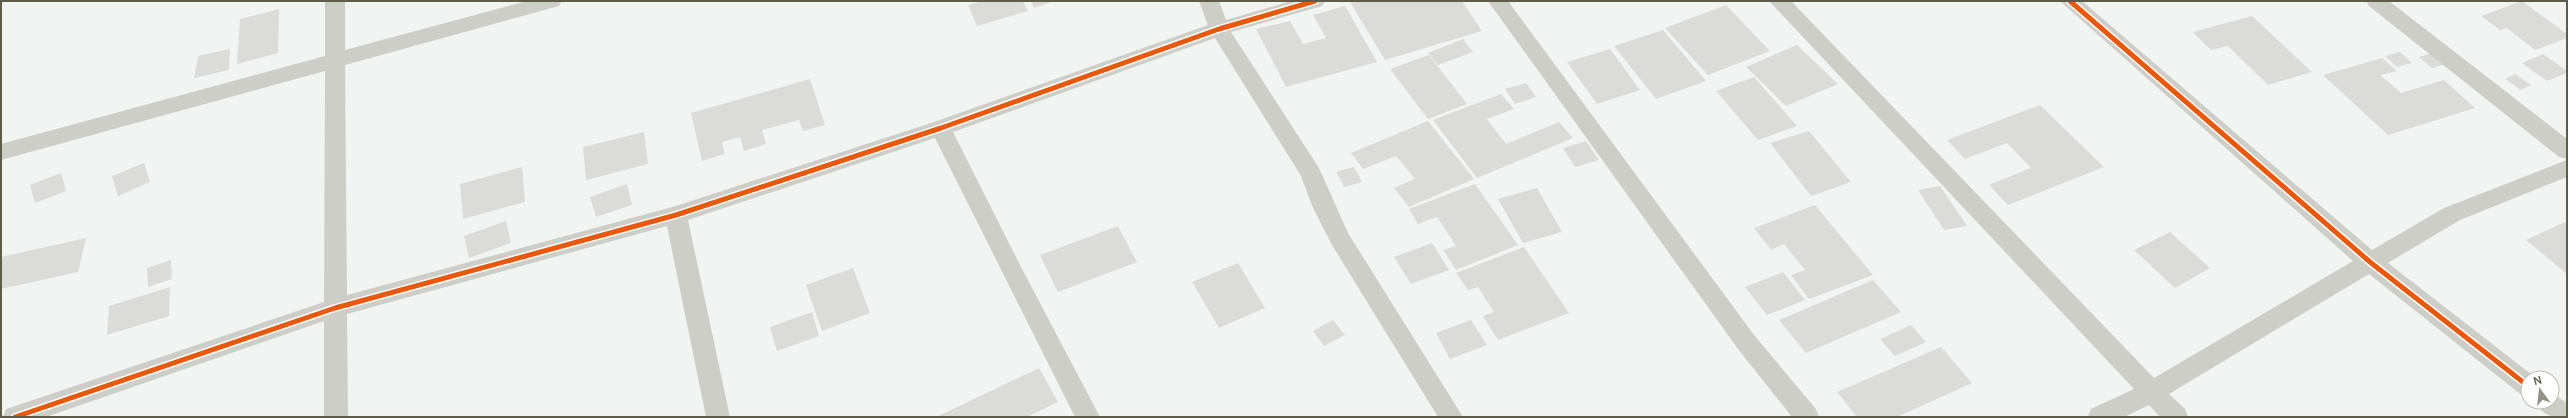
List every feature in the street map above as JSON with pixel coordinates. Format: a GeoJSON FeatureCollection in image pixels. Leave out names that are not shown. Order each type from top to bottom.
{"type":"FeatureCollection","features":[{"type":"Feature","properties":{"kind":"street"},"geometry":{"type":"LineString","coordinates":[[335,1],[336,417]]}},
{"type":"Feature","properties":{"kind":"street"},"geometry":{"type":"LineString","coordinates":[[1,152],[552,1]]}},
{"type":"Feature","properties":{"kind":"street"},"geometry":{"type":"LineString","coordinates":[[1209,1],[1219,29],[1311,174],[1324,208],[1340,239],[1452,417]]}},
{"type":"Feature","properties":{"kind":"street"},"geometry":{"type":"LineString","coordinates":[[15,417],[335,308],[676,215],[941,128],[1219,29],[1315,1]]}},
{"type":"Feature","properties":{"kind":"street"},"geometry":{"type":"LineString","coordinates":[[1498,1],[1746,342],[1807,417]]}},
{"type":"Feature","properties":{"kind":"street"},"geometry":{"type":"LineString","coordinates":[[1779,1],[2153,391],[2176,417]]}},
{"type":"Feature","properties":{"kind":"street"},"geometry":{"type":"LineString","coordinates":[[2070,1],[2370,262],[2520,380]]}},
{"type":"Feature","properties":{"kind":"street"},"geometry":{"type":"LineString","coordinates":[[2376,1],[2567,151]]}},
{"type":"Feature","properties":{"kind":"street"},"geometry":{"type":"LineString","coordinates":[[941,128],[1011,270],[1088,417]]}},
{"type":"Feature","properties":{"kind":"street"},"geometry":{"type":"LineString","coordinates":[[2100,417],[2153,391],[2452,214],[2567,168]]}},
{"type":"Feature","properties":{"kind":"street"},"geometry":{"type":"LineString","coordinates":[[676,215],[718,417]]}},
{"type":"Feature","properties":{"kind":"street"},"geometry":{"type":"LineString","coordinates":[[2558,410],[2567,417]]}},
{"type":"Feature","properties":{"kind":"building"},"geometry":{"type":"Polygon","coordinates":[[[982,1],[1023,1],[1028,11],[977,26],[968,5],[982,1]]]}},
{"type":"Feature","properties":{"kind":"building"},"geometry":{"type":"Polygon","coordinates":[[[1031,1],[1054,1],[1034,8],[1031,1]]]}},
{"type":"Feature","properties":{"kind":"building"},"geometry":{"type":"Polygon","coordinates":[[[1462,1],[1482,31],[1385,60],[1350,2],[1462,1]]]}},
{"type":"Feature","properties":{"kind":"building"},"geometry":{"type":"Polygon","coordinates":[[[2522,1],[2567,34],[2567,38],[2535,50],[2507,28],[2500,30],[2481,16],[2522,1]]]}},
{"type":"Feature","properties":{"kind":"building"},"geometry":{"type":"Polygon","coordinates":[[[1726,5],[1770,51],[1708,75],[1665,28],[1726,5]]]}},
{"type":"Feature","properties":{"kind":"building"},"geometry":{"type":"Polygon","coordinates":[[[1345,6],[1377,62],[1286,87],[1256,29],[1290,21],[1303,44],[1326,38],[1313,15],[1345,6]]]}},
{"type":"Feature","properties":{"kind":"building"},"geometry":{"type":"Polygon","coordinates":[[[279,9],[278,53],[237,64],[240,19],[279,9]]]}},
{"type":"Feature","properties":{"kind":"building"},"geometry":{"type":"Polygon","coordinates":[[[2252,16],[2312,72],[2268,85],[2228,46],[2211,50],[2193,32],[2252,16]]]}},
{"type":"Feature","properties":{"kind":"building"},"geometry":{"type":"Polygon","coordinates":[[[1663,30],[1706,81],[1656,99],[1614,46],[1663,30]]]}},
{"type":"Feature","properties":{"kind":"building"},"geometry":{"type":"Polygon","coordinates":[[[1463,39],[1473,52],[1438,65],[1428,53],[1463,39]]]}},
{"type":"Feature","properties":{"kind":"building"},"geometry":{"type":"Polygon","coordinates":[[[1797,45],[1838,84],[1786,106],[1746,67],[1797,45]]]}},
{"type":"Feature","properties":{"kind":"building"},"geometry":{"type":"Polygon","coordinates":[[[230,49],[229,70],[194,78],[198,56],[230,49]]]}},
{"type":"Feature","properties":{"kind":"building"},"geometry":{"type":"Polygon","coordinates":[[[1610,49],[1640,90],[1597,104],[1567,62],[1610,49]]]}},
{"type":"Feature","properties":{"kind":"building"},"geometry":{"type":"Polygon","coordinates":[[[2400,52],[2412,63],[2397,67],[2385,56],[2400,52]]]}},
{"type":"Feature","properties":{"kind":"building"},"geometry":{"type":"Polygon","coordinates":[[[2435,52],[2449,63],[2432,68],[2419,57],[2435,52]]]}},
{"type":"Feature","properties":{"kind":"building"},"geometry":{"type":"Polygon","coordinates":[[[2543,54],[2567,71],[2567,73],[2547,81],[2522,63],[2543,54]]]}},
{"type":"Feature","properties":{"kind":"building"},"geometry":{"type":"Polygon","coordinates":[[[1429,55],[1467,104],[1428,119],[1390,69],[1429,55]]]}},
{"type":"Feature","properties":{"kind":"building"},"geometry":{"type":"Polygon","coordinates":[[[2382,58],[2397,71],[2380,75],[2401,93],[2444,80],[2475,108],[2388,135],[2323,75],[2382,58]]]}},
{"type":"Feature","properties":{"kind":"building"},"geometry":{"type":"Polygon","coordinates":[[[2515,74],[2531,85],[2521,90],[2505,79],[2515,74]]]}},
{"type":"Feature","properties":{"kind":"building"},"geometry":{"type":"Polygon","coordinates":[[[1754,77],[1797,126],[1758,140],[1716,91],[1754,77]]]}},
{"type":"Feature","properties":{"kind":"building"},"geometry":{"type":"Polygon","coordinates":[[[810,79],[825,125],[803,131],[799,120],[762,130],[766,144],[744,151],[740,137],[722,142],[725,154],[702,161],[691,113],[810,79]]]}},
{"type":"Feature","properties":{"kind":"building"},"geometry":{"type":"Polygon","coordinates":[[[1526,83],[1536,97],[1515,104],[1505,89],[1526,83]]]}},
{"type":"Feature","properties":{"kind":"building"},"geometry":{"type":"Polygon","coordinates":[[[1501,94],[1514,109],[1487,119],[1506,144],[1559,122],[1573,138],[1477,178],[1433,120],[1501,94]]]}},
{"type":"Feature","properties":{"kind":"building"},"geometry":{"type":"Polygon","coordinates":[[[2040,105],[2104,167],[2008,205],[1989,185],[2031,168],[2007,143],[1965,159],[1947,140],[2040,105]]]}},
{"type":"Feature","properties":{"kind":"building"},"geometry":{"type":"Polygon","coordinates":[[[1428,121],[1474,179],[1409,207],[1394,188],[1415,179],[1396,156],[1363,169],[1351,153],[1428,121]]]}},
{"type":"Feature","properties":{"kind":"building"},"geometry":{"type":"Polygon","coordinates":[[[1809,131],[1851,182],[1811,196],[1770,143],[1809,131]]]}},
{"type":"Feature","properties":{"kind":"building"},"geometry":{"type":"Polygon","coordinates":[[[644,132],[648,164],[586,180],[583,147],[644,132]]]}},
{"type":"Feature","properties":{"kind":"building"},"geometry":{"type":"Polygon","coordinates":[[[1586,141],[1599,160],[1575,167],[1563,148],[1586,141]]]}},
{"type":"Feature","properties":{"kind":"building"},"geometry":{"type":"Polygon","coordinates":[[[144,163],[150,182],[118,196],[112,176],[144,163]]]}},
{"type":"Feature","properties":{"kind":"building"},"geometry":{"type":"Polygon","coordinates":[[[522,167],[525,202],[463,219],[460,184],[522,167]]]}},
{"type":"Feature","properties":{"kind":"building"},"geometry":{"type":"Polygon","coordinates":[[[1354,167],[1362,182],[1344,187],[1336,172],[1354,167]]]}},
{"type":"Feature","properties":{"kind":"building"},"geometry":{"type":"Polygon","coordinates":[[[61,173],[66,191],[35,203],[30,185],[61,173]]]}},
{"type":"Feature","properties":{"kind":"building"},"geometry":{"type":"Polygon","coordinates":[[[627,184],[632,205],[596,217],[590,197],[627,184]]]}},
{"type":"Feature","properties":{"kind":"building"},"geometry":{"type":"Polygon","coordinates":[[[1475,184],[1518,245],[1456,270],[1443,250],[1456,246],[1437,217],[1418,224],[1409,209],[1475,184]]]}},
{"type":"Feature","properties":{"kind":"building"},"geometry":{"type":"Polygon","coordinates":[[[1940,186],[1967,226],[1944,230],[1918,190],[1940,186]]]}},
{"type":"Feature","properties":{"kind":"building"},"geometry":{"type":"Polygon","coordinates":[[[1537,188],[1562,232],[1523,243],[1498,199],[1537,188]]]}},
{"type":"Feature","properties":{"kind":"building"},"geometry":{"type":"Polygon","coordinates":[[[1815,205],[1873,275],[1809,299],[1791,275],[1805,270],[1784,244],[1771,250],[1754,228],[1815,205]]]}},
{"type":"Feature","properties":{"kind":"building"},"geometry":{"type":"Polygon","coordinates":[[[506,221],[511,243],[469,258],[464,236],[506,221]]]}},
{"type":"Feature","properties":{"kind":"building"},"geometry":{"type":"Polygon","coordinates":[[[2565,222],[2567,224],[2567,274],[2526,240],[2565,222]]]}},
{"type":"Feature","properties":{"kind":"building"},"geometry":{"type":"Polygon","coordinates":[[[1118,226],[1137,262],[1058,292],[1040,255],[1118,226]]]}},
{"type":"Feature","properties":{"kind":"building"},"geometry":{"type":"Polygon","coordinates":[[[2170,232],[2210,268],[2175,288],[2134,250],[2170,232]]]}},
{"type":"Feature","properties":{"kind":"building"},"geometry":{"type":"Polygon","coordinates":[[[86,238],[78,272],[1,289],[1,257],[86,238]]]}},
{"type":"Feature","properties":{"kind":"building"},"geometry":{"type":"Polygon","coordinates":[[[1432,243],[1449,270],[1411,284],[1394,257],[1432,243]]]}},
{"type":"Feature","properties":{"kind":"building"},"geometry":{"type":"Polygon","coordinates":[[[1524,247],[1569,313],[1498,340],[1483,316],[1494,312],[1478,287],[1468,290],[1456,273],[1524,247]]]}},
{"type":"Feature","properties":{"kind":"building"},"geometry":{"type":"Polygon","coordinates":[[[171,260],[172,279],[148,287],[147,268],[171,260]]]}},
{"type":"Feature","properties":{"kind":"building"},"geometry":{"type":"Polygon","coordinates":[[[1238,263],[1265,308],[1219,328],[1192,282],[1238,263]]]}},
{"type":"Feature","properties":{"kind":"building"},"geometry":{"type":"Polygon","coordinates":[[[853,268],[870,313],[822,331],[806,285],[853,268]]]}},
{"type":"Feature","properties":{"kind":"building"},"geometry":{"type":"Polygon","coordinates":[[[1783,272],[1805,300],[1767,315],[1745,287],[1783,272]]]}},
{"type":"Feature","properties":{"kind":"building"},"geometry":{"type":"Polygon","coordinates":[[[1873,280],[1901,312],[1806,353],[1779,320],[1873,280]]]}},
{"type":"Feature","properties":{"kind":"building"},"geometry":{"type":"Polygon","coordinates":[[[170,287],[169,316],[107,335],[109,306],[170,287]]]}},
{"type":"Feature","properties":{"kind":"building"},"geometry":{"type":"Polygon","coordinates":[[[812,312],[819,336],[777,351],[770,327],[812,312]]]}},
{"type":"Feature","properties":{"kind":"building"},"geometry":{"type":"Polygon","coordinates":[[[1333,320],[1345,335],[1324,346],[1313,331],[1333,320]]]}},
{"type":"Feature","properties":{"kind":"building"},"geometry":{"type":"Polygon","coordinates":[[[1471,320],[1487,345],[1450,359],[1436,333],[1471,320]]]}},
{"type":"Feature","properties":{"kind":"building"},"geometry":{"type":"Polygon","coordinates":[[[1911,325],[1926,342],[1895,356],[1880,339],[1911,325]]]}},
{"type":"Feature","properties":{"kind":"building"},"geometry":{"type":"Polygon","coordinates":[[[1941,347],[1972,383],[1897,417],[1857,417],[1837,392],[1941,347]]]}},
{"type":"Feature","properties":{"kind":"building"},"geometry":{"type":"Polygon","coordinates":[[[1039,368],[1058,402],[1027,417],[936,417],[1039,368]]]}},
{"type":"Feature","properties":{"kind":"cycle path"},"geometry":{"type":"LineString","coordinates":[[15,417],[335,308],[676,215],[941,128],[1219,29],[1315,1]]}},
{"type":"Feature","properties":{"kind":"cycle path"},"geometry":{"type":"LineString","coordinates":[[2070,1],[2370,262],[2520,380]]}}]}
